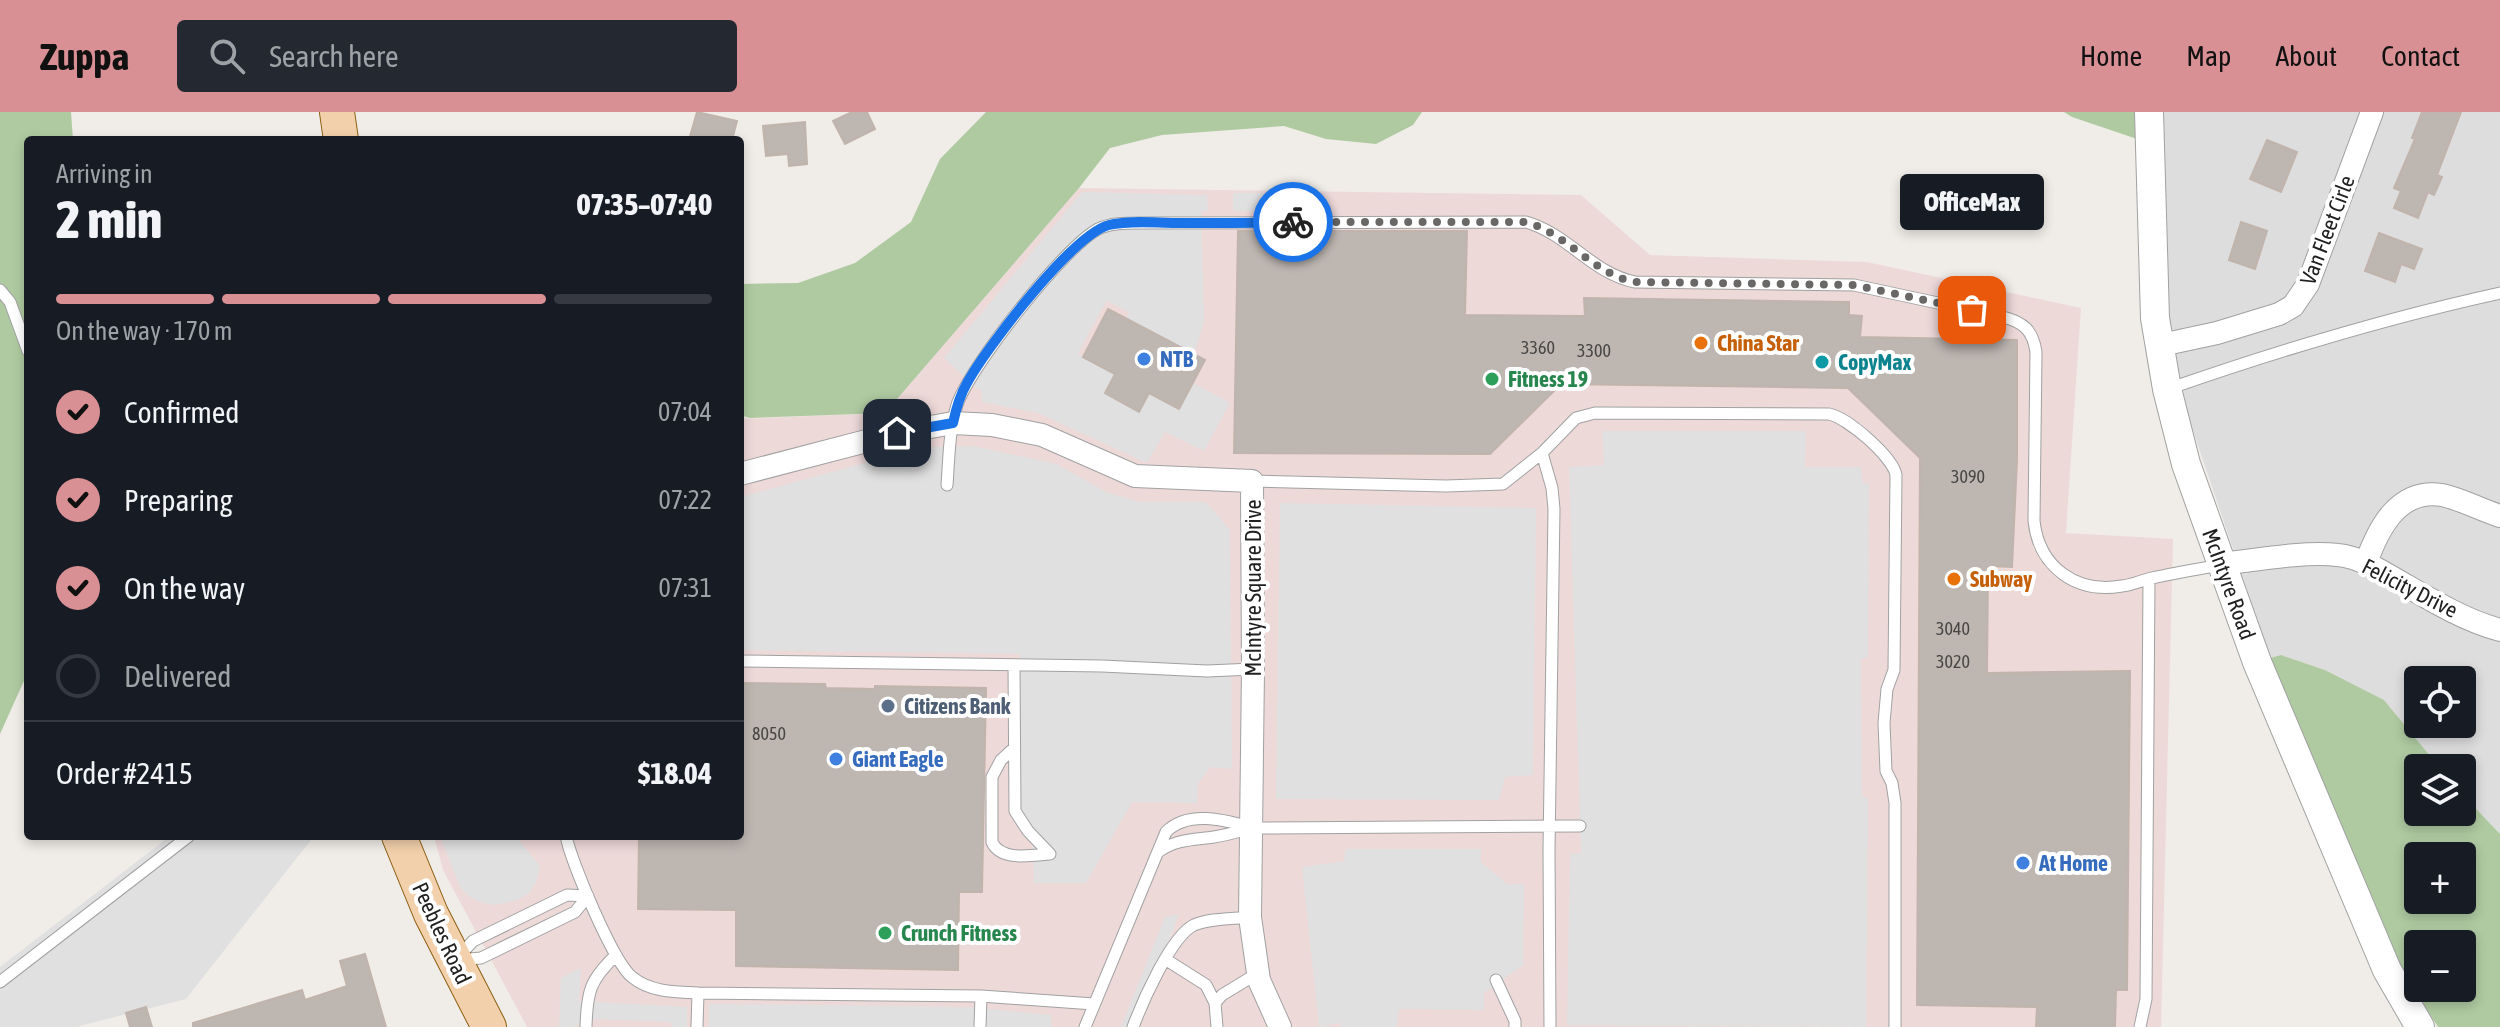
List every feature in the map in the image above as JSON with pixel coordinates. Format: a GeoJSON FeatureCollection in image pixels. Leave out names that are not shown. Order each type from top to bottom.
{"type":"FeatureCollection","features":[{"type":"Feature","properties":{"kind":"main road"},"geometry":{"type":"LineString","coordinates":[[337,112],[340,136]]}},
{"type":"Feature","properties":{"kind":"main road","name":"Peebles Road"},"geometry":{"type":"LineString","coordinates":[[401,840],[453,961],[489,1027]]}},
{"type":"Feature","properties":{"kind":"street","name":"McIntyre Road"},"geometry":{"type":"LineString","coordinates":[[2149,112],[2154,305],[2167,389],[2186,464],[2257,662],[2387,970],[2420,1027]]}},
{"type":"Feature","properties":{"kind":"street","name":"Van Fleet Cirle"},"geometry":{"type":"LineString","coordinates":[[2161,345],[2267,319],[2293,306],[2308,284],[2372,112]]}},
{"type":"Feature","properties":{"kind":"street","name":"McIntyre Square Drive"},"geometry":{"type":"LineString","coordinates":[[744,473],[897,433],[953,423],[992,425],[1042,435],[1135,476],[1252,481],[1250,917],[1258,973],[1268,1004],[1280,1027]]}},
{"type":"Feature","properties":{"kind":"street"},"geometry":{"type":"LineString","coordinates":[[2366,563],[2376,534],[2387,516],[2414,498],[2438,495],[2500,516]]}},
{"type":"Feature","properties":{"kind":"street","name":"Felicity Drive"},"geometry":{"type":"LineString","coordinates":[[2222,564],[2339,555],[2366,563],[2429,598],[2487,627],[2500,630]]}},
{"type":"Feature","properties":{"kind":"lane"},"geometry":{"type":"LineString","coordinates":[[947,485],[953,423],[969,379],[1033,293],[1074,246],[1106,226],[1140,223],[1526,222],[1552,231],[1608,274],[1620,279],[1635,282],[1854,285],[2023,324],[2035,340],[2036,352],[2034,521],[2040,550],[2056,569],[2094,587],[2124,586],[2222,564]]}},
{"type":"Feature","properties":{"kind":"lane"},"geometry":{"type":"LineString","coordinates":[[0,290],[10,302],[24,340]]}},
{"type":"Feature","properties":{"kind":"lane"},"geometry":{"type":"LineString","coordinates":[[2167,389],[2355,328],[2500,293]]}},
{"type":"Feature","properties":{"kind":"lane"},"geometry":{"type":"LineString","coordinates":[[1252,481],[1494,486],[1510,481],[1576,418],[1595,413],[1829,414],[1852,425],[1894,468],[1894,670],[1887,689],[1884,723],[1886,771],[1892,783],[1895,803],[1895,1027]]}},
{"type":"Feature","properties":{"kind":"lane"},"geometry":{"type":"LineString","coordinates":[[1542,453],[1552,488],[1554,509],[1549,826],[1550,1027]]}},
{"type":"Feature","properties":{"kind":"lane"},"geometry":{"type":"LineString","coordinates":[[2140,1027],[2146,999],[2149,579]]}},
{"type":"Feature","properties":{"kind":"lane"},"geometry":{"type":"LineString","coordinates":[[744,661],[1207,671],[1253,669]]}},
{"type":"Feature","properties":{"kind":"lane"},"geometry":{"type":"LineString","coordinates":[[1014,666],[1015,811],[1028,831],[1050,854],[1013,855],[1000,852],[992,842],[992,777],[1001,760],[1014,748]]}},
{"type":"Feature","properties":{"kind":"lane"},"geometry":{"type":"LineString","coordinates":[[1085,1027],[1166,832],[1183,822],[1219,818],[1252,828]]}},
{"type":"Feature","properties":{"kind":"lane"},"geometry":{"type":"LineString","coordinates":[[1158,852],[1170,843],[1181,840],[1252,828],[1580,826]]}},
{"type":"Feature","properties":{"kind":"lane"},"geometry":{"type":"LineString","coordinates":[[0,982],[184,840]]}},
{"type":"Feature","properties":{"kind":"lane"},"geometry":{"type":"LineString","coordinates":[[567,840],[588,896],[616,955],[628,974],[642,984],[674,992],[981,996],[1094,1004]]}},
{"type":"Feature","properties":{"kind":"lane"},"geometry":{"type":"LineString","coordinates":[[453,961],[473,941],[567,895],[588,896]]}},
{"type":"Feature","properties":{"kind":"lane"},"geometry":{"type":"LineString","coordinates":[[453,961],[481,958],[575,912],[588,896]]}},
{"type":"Feature","properties":{"kind":"lane"},"geometry":{"type":"LineString","coordinates":[[1133,1027],[1165,959],[1189,928],[1198,923],[1250,917]]}},
{"type":"Feature","properties":{"kind":"lane"},"geometry":{"type":"LineString","coordinates":[[586,1027],[591,983],[616,955]]}},
{"type":"Feature","properties":{"kind":"lane"},"geometry":{"type":"LineString","coordinates":[[1165,959],[1206,985],[1215,1003],[1217,1027]]}},
{"type":"Feature","properties":{"kind":"lane"},"geometry":{"type":"LineString","coordinates":[[1215,1003],[1222,995],[1258,973]]}},
{"type":"Feature","properties":{"kind":"lane"},"geometry":{"type":"LineString","coordinates":[[1496,980],[1515,1027]]}},
{"type":"Feature","properties":{"kind":"lane"},"geometry":{"type":"LineString","coordinates":[[697,1027],[698,993]]}},
{"type":"Feature","properties":{"kind":"lane"},"geometry":{"type":"LineString","coordinates":[[980,1027],[981,996]]}},
{"type":"Feature","properties":{"kind":"shaded area"},"geometry":{"type":"Polygon","coordinates":[[[2163,112],[2500,112],[2500,834],[2476,809],[2476,754],[2428,754],[2415,738],[2476,738],[2476,666],[2404,666],[2404,724],[2384,700],[2325,670],[2281,655],[2270,658],[2185,407],[2175,363],[2169,312],[2163,112]]]}},
{"type":"Feature","properties":{"kind":"shaded area"},"geometry":{"type":"Polygon","coordinates":[[[1079,188],[1581,195],[1650,255],[1867,262],[2081,308],[2066,533],[2173,539],[2161,1027],[527,1027],[443,870],[435,840],[744,840],[744,419],[885,413],[1079,188]]]}},
{"type":"Feature","properties":{"kind":"shaded area"},"geometry":{"type":"Polygon","coordinates":[[[1082,192],[1207,195],[1208,211],[1201,212],[1204,322],[1194,354],[1126,318],[1129,312],[1106,301],[1078,354],[1115,374],[1105,393],[1139,411],[1149,393],[1179,409],[1193,383],[1230,403],[1204,451],[1165,432],[1147,463],[1038,413],[982,402],[982,390],[944,358],[1082,192]]]}},
{"type":"Feature","properties":{"kind":"shaded area"},"geometry":{"type":"Polygon","coordinates":[[[1233,193],[1294,193],[1294,212],[1233,211],[1233,193]]]}},
{"type":"Feature","properties":{"kind":"shaded area"},"geometry":{"type":"Polygon","coordinates":[[[1602,431],[1806,431],[1805,467],[1861,467],[1863,484],[1869,483],[1868,657],[1861,659],[1862,797],[1868,798],[1866,1027],[1567,1025],[1570,854],[1581,853],[1569,467],[1604,465],[1602,431]]]}},
{"type":"Feature","properties":{"kind":"shaded area"},"geometry":{"type":"Polygon","coordinates":[[[973,446],[1057,464],[1106,492],[1140,502],[1206,502],[1230,530],[1232,769],[1210,767],[1198,784],[1197,803],[1132,802],[1086,883],[1034,883],[1032,826],[1019,805],[1020,654],[744,650],[744,496],[923,447],[973,446]]]}},
{"type":"Feature","properties":{"kind":"shaded area"},"geometry":{"type":"Polygon","coordinates":[[[1280,503],[1536,508],[1533,775],[1505,777],[1499,800],[1276,799],[1280,503]]]}},
{"type":"Feature","properties":{"kind":"shaded area"},"geometry":{"type":"Polygon","coordinates":[[[165,840],[311,840],[186,999],[76,1027],[0,1027],[0,967],[165,840]]]}},
{"type":"Feature","properties":{"kind":"shaded area"},"geometry":{"type":"Polygon","coordinates":[[[442,840],[518,840],[540,866],[530,892],[518,900],[494,905],[480,902],[460,887],[442,840]]]}},
{"type":"Feature","properties":{"kind":"shaded area"},"geometry":{"type":"Polygon","coordinates":[[[1346,849],[1481,849],[1481,862],[1507,884],[1524,884],[1523,965],[1484,993],[1484,1010],[1399,1009],[1397,1027],[1341,1027],[1341,1023],[1319,1027],[1302,867],[1344,861],[1346,849]]]}},
{"type":"Feature","properties":{"kind":"shaded area"},"geometry":{"type":"Polygon","coordinates":[[[1179,914],[1137,1027],[1121,1027],[1165,917],[1179,914]]]}},
{"type":"Feature","properties":{"kind":"shaded area"},"geometry":{"type":"Polygon","coordinates":[[[581,968],[579,1001],[687,1007],[687,1027],[672,1027],[671,1022],[594,1019],[573,1027],[559,1027],[561,978],[581,968]]]}},
{"type":"Feature","properties":{"kind":"shaded area"},"geometry":{"type":"Polygon","coordinates":[[[709,1004],[967,1007],[1051,1015],[1051,1027],[709,1027],[709,1004]]]}},
{"type":"Feature","properties":{"kind":"green space"},"geometry":{"type":"Polygon","coordinates":[[[0,112],[71,112],[73,136],[24,136],[24,681],[0,734],[0,112]]]}},
{"type":"Feature","properties":{"kind":"green space"},"geometry":{"type":"Polygon","coordinates":[[[986,112],[1422,112],[1413,125],[1376,144],[1326,139],[1284,126],[1162,135],[1110,148],[885,413],[744,416],[744,284],[798,283],[855,263],[911,222],[940,159],[986,112]]]}},
{"type":"Feature","properties":{"kind":"green space"},"geometry":{"type":"Polygon","coordinates":[[[2064,112],[2149,112],[2149,143],[2072,117],[2064,112]]]}},
{"type":"Feature","properties":{"kind":"green space"},"geometry":{"type":"Polygon","coordinates":[[[2281,655],[2325,670],[2384,700],[2404,724],[2404,738],[2415,738],[2428,754],[2404,754],[2404,826],[2476,826],[2476,809],[2500,834],[2500,1027],[2438,1027],[2422,1002],[2476,1002],[2476,930],[2404,930],[2404,973],[2270,658],[2281,655]]]}},
{"type":"Feature","properties":{"kind":"building"},"geometry":{"type":"Polygon","coordinates":[[[697,112],[737,121],[733,136],[690,136],[697,112]]]}},
{"type":"Feature","properties":{"kind":"building"},"geometry":{"type":"Polygon","coordinates":[[[852,112],[867,112],[875,129],[845,144],[833,121],[852,112]]]}},
{"type":"Feature","properties":{"kind":"building"},"geometry":{"type":"Polygon","coordinates":[[[2422,112],[2461,112],[2437,175],[2442,177],[2434,195],[2428,192],[2418,218],[2394,208],[2401,191],[2394,188],[2415,139],[2412,138],[2422,112]]]}},
{"type":"Feature","properties":{"kind":"building"},"geometry":{"type":"Polygon","coordinates":[[[805,122],[807,164],[789,166],[788,154],[766,156],[763,126],[805,122]]]}},
{"type":"Feature","properties":{"kind":"building"},"geometry":{"type":"Polygon","coordinates":[[[2267,140],[2297,152],[2281,192],[2250,179],[2267,140]]]}},
{"type":"Feature","properties":{"kind":"building"},"geometry":{"type":"Polygon","coordinates":[[[2241,222],[2267,231],[2255,269],[2229,260],[2241,222]]]}},
{"type":"Feature","properties":{"kind":"building"},"geometry":{"type":"Polygon","coordinates":[[[1238,231],[1467,231],[1465,315],[1585,316],[1584,298],[1849,302],[1849,315],[1862,316],[1860,337],[2017,340],[2017,460],[2012,567],[1988,566],[1987,673],[2130,671],[2127,990],[2116,990],[2115,1027],[2036,1027],[2037,1007],[1917,1005],[1920,458],[1848,388],[1561,384],[1490,454],[1234,453],[1238,231]]]}},
{"type":"Feature","properties":{"kind":"building"},"geometry":{"type":"Polygon","coordinates":[[[2379,233],[2422,249],[2414,269],[2401,264],[2395,282],[2365,271],[2379,233]]]}},
{"type":"Feature","properties":{"kind":"building","name":"NTB"},"geometry":{"type":"Polygon","coordinates":[[[1108,309],[1205,360],[1179,409],[1149,393],[1139,412],[1105,393],[1115,374],[1083,357],[1108,309]]]}},
{"type":"Feature","properties":{"kind":"building"},"geometry":{"type":"Polygon","coordinates":[[[744,683],[825,684],[826,688],[986,688],[982,892],[959,892],[958,970],[736,966],[736,910],[638,909],[639,840],[744,840],[744,683]]]}},
{"type":"Feature","properties":{"kind":"building"},"geometry":{"type":"Polygon","coordinates":[[[365,954],[386,1027],[193,1027],[193,1023],[302,990],[305,1000],[347,986],[340,961],[365,954]]]}},
{"type":"Feature","properties":{"kind":"building"},"geometry":{"type":"Polygon","coordinates":[[[146,1007],[152,1027],[130,1027],[126,1013],[146,1007]]]}},
{"type":"Feature","properties":{"kind":"way so far"},"geometry":{"type":"LineString","coordinates":[[1293,222],[1526,222],[1552,231],[1608,274],[1635,282],[1854,285],[1972,310]]}},
{"type":"Feature","properties":{"kind":"place","name":"OfficeMax"},"geometry":{"type":"Point","coordinates":[1972,310]}},
{"type":"Feature","properties":{"kind":"place","name":"China Star"},"geometry":{"type":"Point","coordinates":[1701,343]}},
{"type":"Feature","properties":{"kind":"place","name":"NTB"},"geometry":{"type":"Point","coordinates":[1144,359]}},
{"type":"Feature","properties":{"kind":"place","name":"CopyMax"},"geometry":{"type":"Point","coordinates":[1822,362]}},
{"type":"Feature","properties":{"kind":"place","name":"Fitness 19"},"geometry":{"type":"Point","coordinates":[1492,379]}},
{"type":"Feature","properties":{"kind":"place","name":"Subway"},"geometry":{"type":"Point","coordinates":[1954,579]}},
{"type":"Feature","properties":{"kind":"place","name":"Citizens Bank"},"geometry":{"type":"Point","coordinates":[888,706]}},
{"type":"Feature","properties":{"kind":"place","name":"Giant Eagle"},"geometry":{"type":"Point","coordinates":[836,759]}},
{"type":"Feature","properties":{"kind":"place","name":"At Home"},"geometry":{"type":"Point","coordinates":[2023,863]}},
{"type":"Feature","properties":{"kind":"place","name":"Crunch Fitness"},"geometry":{"type":"Point","coordinates":[885,933]}},
{"type":"Feature","properties":{"kind":"route"},"geometry":{"type":"LineString","coordinates":[[897,433],[953,423],[962,391],[979,365],[1059,263],[1074,246],[1096,230],[1116,224],[1140,223],[1293,222]]}}]}
